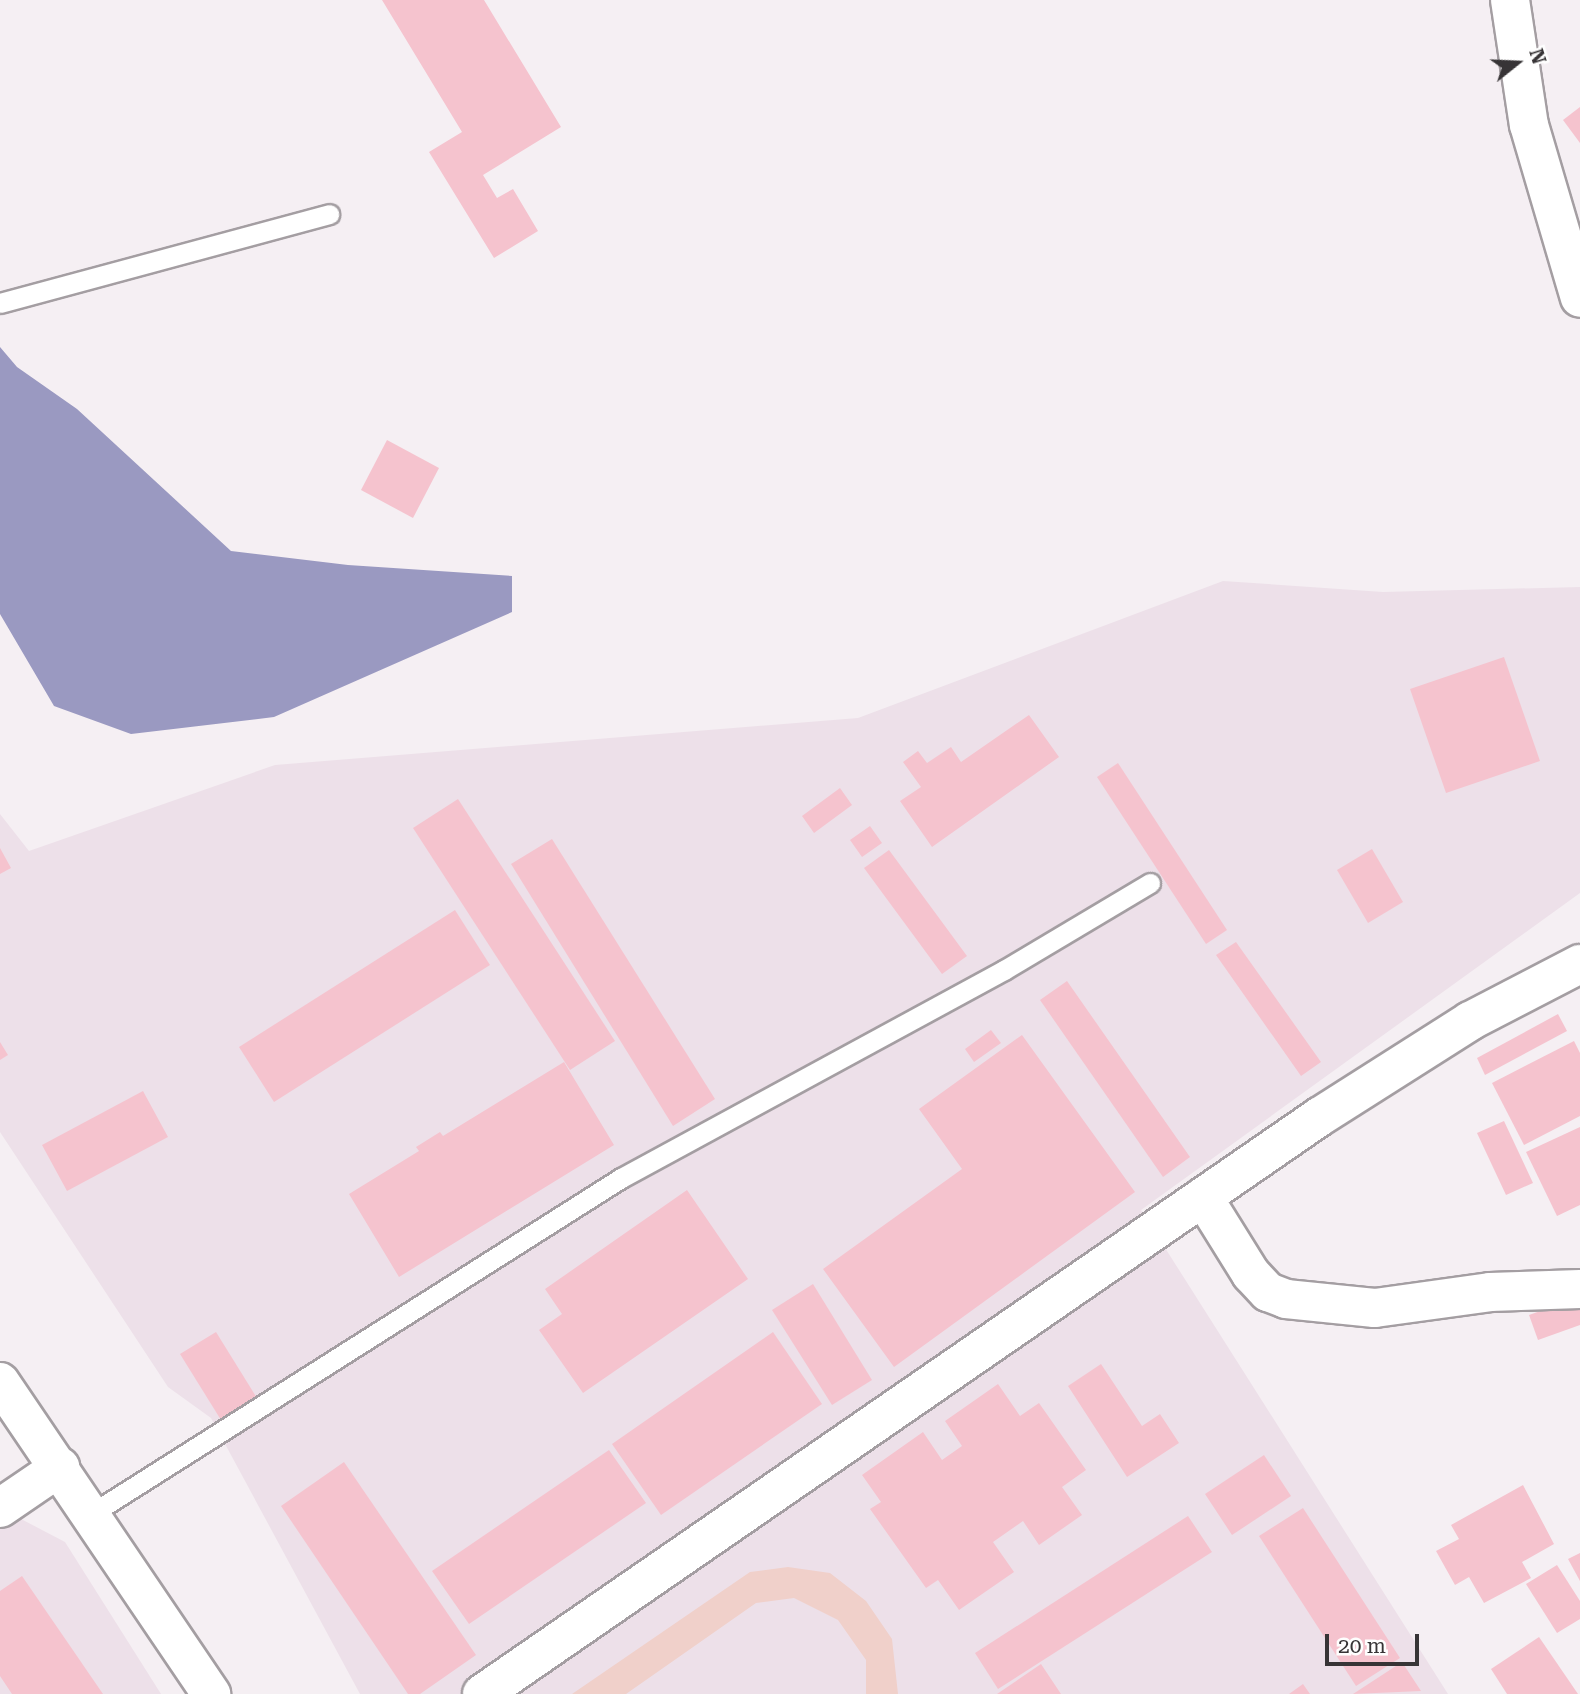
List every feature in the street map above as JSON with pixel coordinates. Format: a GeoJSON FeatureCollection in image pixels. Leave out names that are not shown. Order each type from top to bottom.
{"type":"FeatureCollection","features":[{"type":"Feature","properties":{"kind":"street"},"geometry":{"type":"LineString","coordinates":[[1510,0],[1529,125],[1580,298]]}},
{"type":"Feature","properties":{"kind":"street"},"geometry":{"type":"LineString","coordinates":[[481,1694],[1203,1197],[1470,1021],[1580,964]]}},
{"type":"Feature","properties":{"kind":"street"},"geometry":{"type":"LineString","coordinates":[[1203,1197],[1251,1274],[1268,1292],[1286,1299],[1375,1308],[1490,1292],[1580,1289]]}},
{"type":"Feature","properties":{"kind":"street"},"geometry":{"type":"LineString","coordinates":[[0,1382],[211,1694]]}},
{"type":"Feature","properties":{"kind":"street"},"geometry":{"type":"LineString","coordinates":[[0,1508],[60,1467]]}},
{"type":"Feature","properties":{"kind":"lane"},"geometry":{"type":"LineString","coordinates":[[0,303],[329,214]]}},
{"type":"Feature","properties":{"kind":"lane"},"geometry":{"type":"LineString","coordinates":[[91,1514],[621,1178],[1004,970],[1150,883]]}},
{"type":"Feature","properties":{"kind":"shaded area"},"geometry":{"type":"Polygon","coordinates":[[[1223,581],[1383,592],[1580,587],[1580,893],[1141,1210],[1448,1694],[360,1694],[211,1418],[168,1387],[0,1132],[0,814],[29,851],[275,765],[858,718],[1223,581]]]}},
{"type":"Feature","properties":{"kind":"shaded area"},"geometry":{"type":"Polygon","coordinates":[[[0,1508],[65,1542],[161,1694],[0,1694],[0,1508]]]}},
{"type":"Feature","properties":{"kind":"shaded area"},"geometry":{"type":"Polygon","coordinates":[[[788,1567],[830,1573],[866,1601],[892,1639],[898,1694],[866,1694],[866,1660],[838,1620],[794,1598],[756,1603],[626,1694],[572,1694],[750,1572],[788,1567]]]}},
{"type":"Feature","properties":{"kind":"water"},"geometry":{"type":"Polygon","coordinates":[[[0,347],[17,367],[77,409],[231,551],[348,565],[512,576],[512,612],[274,717],[131,734],[54,706],[0,614],[0,347]]]}},
{"type":"Feature","properties":{"kind":"building"},"geometry":{"type":"Polygon","coordinates":[[[382,0],[484,0],[561,127],[483,175],[497,198],[513,189],[538,231],[494,258],[429,152],[462,132],[382,0]]]}},
{"type":"Feature","properties":{"kind":"building"},"geometry":{"type":"Polygon","coordinates":[[[1580,107],[1580,143],[1563,120],[1580,107]]]}},
{"type":"Feature","properties":{"kind":"building"},"geometry":{"type":"Polygon","coordinates":[[[387,440],[439,468],[413,518],[361,490],[387,440]]]}},
{"type":"Feature","properties":{"kind":"building"},"geometry":{"type":"Polygon","coordinates":[[[1504,657],[1540,761],[1446,793],[1410,689],[1504,657]]]}},
{"type":"Feature","properties":{"kind":"building"},"geometry":{"type":"Polygon","coordinates":[[[1029,715],[1059,757],[932,847],[900,801],[921,787],[903,762],[918,751],[927,763],[951,747],[961,762],[1029,715]]]}},
{"type":"Feature","properties":{"kind":"building"},"geometry":{"type":"Polygon","coordinates":[[[1118,763],[1227,930],[1206,944],[1097,777],[1118,763]]]}},
{"type":"Feature","properties":{"kind":"building"},"geometry":{"type":"Polygon","coordinates":[[[840,788],[852,805],[814,833],[802,816],[840,788]]]}},
{"type":"Feature","properties":{"kind":"building"},"geometry":{"type":"Polygon","coordinates":[[[458,799],[615,1041],[570,1070],[413,828],[458,799]]]}},
{"type":"Feature","properties":{"kind":"building"},"geometry":{"type":"Polygon","coordinates":[[[870,826],[882,843],[862,857],[850,840],[870,826]]]}},
{"type":"Feature","properties":{"kind":"building"},"geometry":{"type":"Polygon","coordinates":[[[552,839],[715,1099],[673,1126],[511,864],[552,839]]]}},
{"type":"Feature","properties":{"kind":"building"},"geometry":{"type":"Polygon","coordinates":[[[0,848],[11,868],[0,874],[0,848]]]}},
{"type":"Feature","properties":{"kind":"building"},"geometry":{"type":"Polygon","coordinates":[[[1372,849],[1403,902],[1368,923],[1337,870],[1372,849]]]}},
{"type":"Feature","properties":{"kind":"building"},"geometry":{"type":"Polygon","coordinates":[[[889,850],[967,956],[942,974],[864,868],[889,850]]]}},
{"type":"Feature","properties":{"kind":"building"},"geometry":{"type":"Polygon","coordinates":[[[455,910],[490,965],[274,1102],[239,1047],[455,910]]]}},
{"type":"Feature","properties":{"kind":"building"},"geometry":{"type":"Polygon","coordinates":[[[1236,942],[1321,1062],[1301,1076],[1216,955],[1236,942]]]}},
{"type":"Feature","properties":{"kind":"building"},"geometry":{"type":"Polygon","coordinates":[[[1067,981],[1190,1157],[1163,1177],[1040,1000],[1067,981]]]}},
{"type":"Feature","properties":{"kind":"building"},"geometry":{"type":"Polygon","coordinates":[[[1558,1014],[1567,1031],[1485,1075],[1477,1058],[1558,1014]]]}},
{"type":"Feature","properties":{"kind":"building"},"geometry":{"type":"Polygon","coordinates":[[[991,1030],[1001,1043],[974,1062],[965,1049],[991,1030]]]}},
{"type":"Feature","properties":{"kind":"building"},"geometry":{"type":"Polygon","coordinates":[[[1022,1035],[1135,1192],[894,1367],[823,1269],[962,1169],[919,1109],[1022,1035]]]}},
{"type":"Feature","properties":{"kind":"building"},"geometry":{"type":"Polygon","coordinates":[[[1574,1041],[1580,1053],[1580,1116],[1524,1145],[1492,1083],[1574,1041]]]}},
{"type":"Feature","properties":{"kind":"building"},"geometry":{"type":"Polygon","coordinates":[[[0,1042],[8,1055],[0,1060],[0,1042]]]}},
{"type":"Feature","properties":{"kind":"building"},"geometry":{"type":"Polygon","coordinates":[[[564,1062],[614,1145],[399,1277],[349,1194],[419,1151],[416,1147],[440,1132],[443,1136],[564,1062]]]}},
{"type":"Feature","properties":{"kind":"building"},"geometry":{"type":"Polygon","coordinates":[[[143,1091],[168,1137],[67,1191],[42,1145],[143,1091]]]}},
{"type":"Feature","properties":{"kind":"building"},"geometry":{"type":"Polygon","coordinates":[[[1504,1121],[1533,1183],[1506,1195],[1477,1133],[1504,1121]]]}},
{"type":"Feature","properties":{"kind":"building"},"geometry":{"type":"Polygon","coordinates":[[[1580,1127],[1580,1205],[1557,1216],[1526,1152],[1580,1127]]]}},
{"type":"Feature","properties":{"kind":"building"},"geometry":{"type":"Polygon","coordinates":[[[687,1190],[748,1279],[583,1393],[539,1330],[562,1314],[545,1289],[687,1190]]]}},
{"type":"Feature","properties":{"kind":"building"},"geometry":{"type":"Polygon","coordinates":[[[813,1284],[872,1380],[832,1405],[772,1310],[813,1284]]]}},
{"type":"Feature","properties":{"kind":"building"},"geometry":{"type":"Polygon","coordinates":[[[1580,1297],[1580,1325],[1538,1340],[1529,1315],[1580,1297]]]}},
{"type":"Feature","properties":{"kind":"building"},"geometry":{"type":"Polygon","coordinates":[[[216,1332],[257,1398],[221,1420],[180,1354],[216,1332]]]}},
{"type":"Feature","properties":{"kind":"building"},"geometry":{"type":"Polygon","coordinates":[[[773,1332],[822,1404],[661,1515],[612,1444],[773,1332]]]}},
{"type":"Feature","properties":{"kind":"building"},"geometry":{"type":"Polygon","coordinates":[[[1101,1364],[1142,1426],[1160,1414],[1179,1443],[1127,1477],[1068,1386],[1101,1364]]]}},
{"type":"Feature","properties":{"kind":"building"},"geometry":{"type":"Polygon","coordinates":[[[998,1384],[1020,1416],[1039,1403],[1086,1470],[1062,1487],[1082,1515],[1039,1545],[1023,1521],[993,1542],[1014,1572],[959,1610],[938,1580],[926,1588],[870,1509],[881,1502],[862,1475],[923,1432],[942,1460],[962,1446],[945,1421],[998,1384]]]}},
{"type":"Feature","properties":{"kind":"building"},"geometry":{"type":"Polygon","coordinates":[[[609,1450],[646,1503],[469,1624],[432,1571],[609,1450]]]}},
{"type":"Feature","properties":{"kind":"building"},"geometry":{"type":"Polygon","coordinates":[[[1264,1455],[1291,1496],[1232,1535],[1205,1494],[1264,1455]]]}},
{"type":"Feature","properties":{"kind":"building"},"geometry":{"type":"Polygon","coordinates":[[[344,1462],[476,1655],[420,1694],[408,1694],[281,1506],[344,1462]]]}},
{"type":"Feature","properties":{"kind":"building"},"geometry":{"type":"Polygon","coordinates":[[[1523,1485],[1554,1544],[1522,1562],[1531,1578],[1484,1603],[1469,1577],[1455,1585],[1436,1551],[1459,1539],[1451,1525],[1523,1485]]]}},
{"type":"Feature","properties":{"kind":"building"},"geometry":{"type":"Polygon","coordinates":[[[1303,1508],[1400,1658],[1356,1686],[1259,1536],[1303,1508]]]}},
{"type":"Feature","properties":{"kind":"building"},"geometry":{"type":"Polygon","coordinates":[[[1188,1516],[1212,1552],[998,1689],[975,1653],[1188,1516]]]}},
{"type":"Feature","properties":{"kind":"building"},"geometry":{"type":"Polygon","coordinates":[[[1580,1553],[1580,1581],[1568,1559],[1580,1553]]]}},
{"type":"Feature","properties":{"kind":"building"},"geometry":{"type":"Polygon","coordinates":[[[1557,1565],[1580,1601],[1580,1619],[1557,1633],[1526,1584],[1557,1565]]]}},
{"type":"Feature","properties":{"kind":"building"},"geometry":{"type":"Polygon","coordinates":[[[22,1576],[103,1694],[12,1694],[0,1676],[0,1591],[22,1576]]]}},
{"type":"Feature","properties":{"kind":"building"},"geometry":{"type":"Polygon","coordinates":[[[1539,1637],[1578,1694],[1507,1694],[1491,1669],[1539,1637]]]}},
{"type":"Feature","properties":{"kind":"building"},"geometry":{"type":"Polygon","coordinates":[[[1402,1662],[1421,1691],[1353,1694],[1402,1662]]]}},
{"type":"Feature","properties":{"kind":"building"},"geometry":{"type":"Polygon","coordinates":[[[1041,1664],[1061,1694],[997,1694],[1041,1664]]]}},
{"type":"Feature","properties":{"kind":"building"},"geometry":{"type":"Polygon","coordinates":[[[1303,1684],[1310,1694],[1289,1694],[1303,1684]]]}}]}
